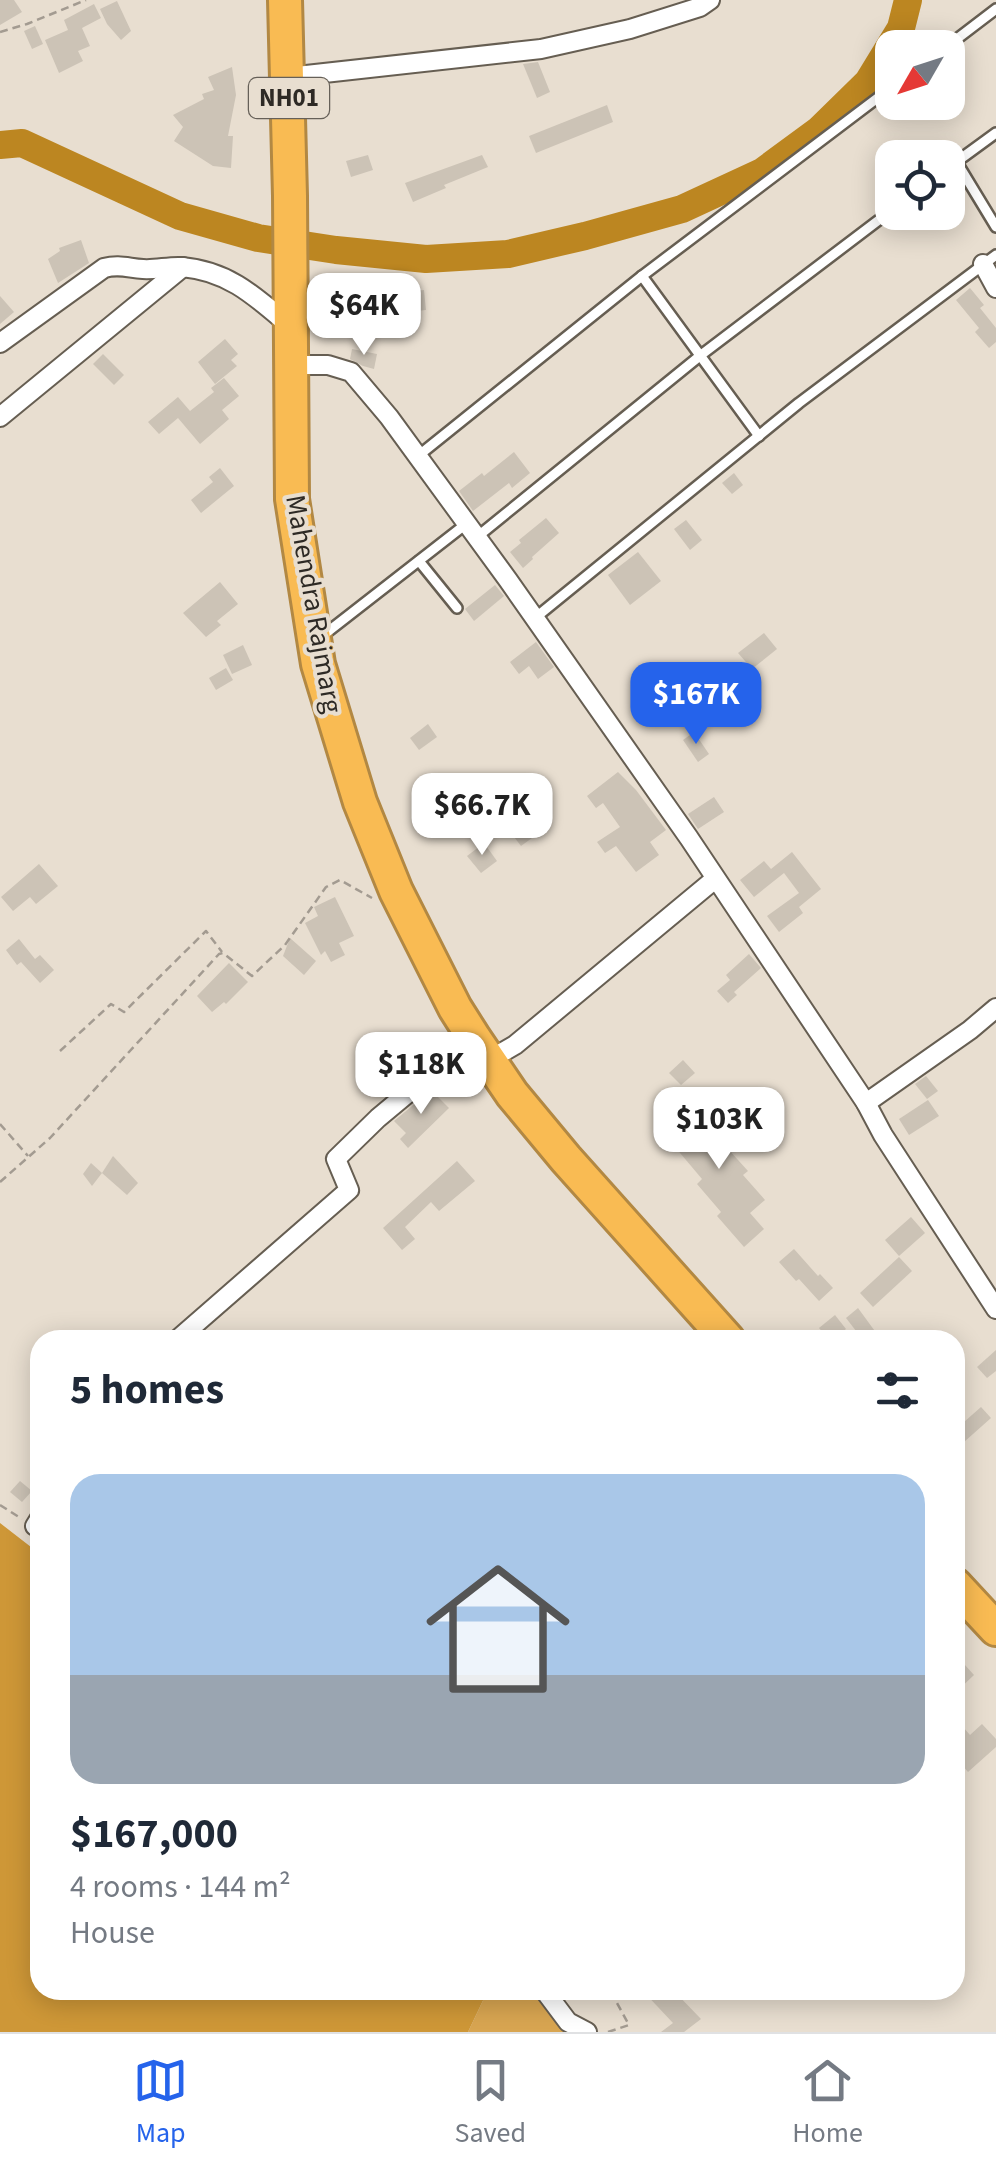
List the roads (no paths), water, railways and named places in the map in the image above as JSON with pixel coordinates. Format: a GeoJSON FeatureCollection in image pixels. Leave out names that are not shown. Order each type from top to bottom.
{"type":"FeatureCollection","features":[{"type":"Feature","properties":{"kind":"highway","name":"NH01"},"geometry":{"type":"LineString","coordinates":[[285,0],[288,78]]}},
{"type":"Feature","properties":{"kind":"highway","name":"Mahendra Rajmarg"},"geometry":{"type":"LineString","coordinates":[[288,78],[292,499],[314,642],[360,802],[396,892],[456,1008],[512,1094],[719,1330]]}},
{"type":"Feature","properties":{"kind":"highway"},"geometry":{"type":"LineString","coordinates":[[965,1596],[996,1629]]}},
{"type":"Feature","properties":{"kind":"street"},"geometry":{"type":"LineString","coordinates":[[288,78],[541,49],[630,30],[700,7],[710,0]]}},
{"type":"Feature","properties":{"kind":"street"},"geometry":{"type":"LineString","coordinates":[[990,260],[996,288]]}},
{"type":"Feature","properties":{"kind":"street"},"geometry":{"type":"LineString","coordinates":[[0,343],[104,268],[117,264],[142,269],[183,267],[216,275],[245,287],[290,326]]}},
{"type":"Feature","properties":{"kind":"street"},"geometry":{"type":"LineString","coordinates":[[0,417],[183,267]]}},
{"type":"Feature","properties":{"kind":"street"},"geometry":{"type":"LineString","coordinates":[[290,365],[328,364],[351,372],[389,417],[535,618],[715,878],[866,1103],[883,1136],[996,1309]]}},
{"type":"Feature","properties":{"kind":"street"},"geometry":{"type":"LineString","coordinates":[[188,1330],[349,1190],[336,1158],[378,1118],[482,1049],[515,1045],[715,878]]}},
{"type":"Feature","properties":{"kind":"street"},"geometry":{"type":"LineString","coordinates":[[866,1103],[996,1008]]}},
{"type":"Feature","properties":{"kind":"street"},"geometry":{"type":"LineString","coordinates":[[552,2000],[568,2022],[586,2032]]}},
{"type":"Feature","properties":{"kind":"lane"},"geometry":{"type":"LineString","coordinates":[[965,33],[992,13],[996,28]]}},
{"type":"Feature","properties":{"kind":"lane"},"geometry":{"type":"LineString","coordinates":[[418,456],[642,276],[875,100]]}},
{"type":"Feature","properties":{"kind":"lane"},"geometry":{"type":"LineString","coordinates":[[965,155],[996,132]]}},
{"type":"Feature","properties":{"kind":"lane"},"geometry":{"type":"LineString","coordinates":[[965,182],[996,226]]}},
{"type":"Feature","properties":{"kind":"lane"},"geometry":{"type":"LineString","coordinates":[[314,642],[418,561],[472,530],[875,223]]}},
{"type":"Feature","properties":{"kind":"lane"},"geometry":{"type":"LineString","coordinates":[[535,618],[799,403],[990,260]]}},
{"type":"Feature","properties":{"kind":"lane"},"geometry":{"type":"LineString","coordinates":[[642,276],[759,436]]}},
{"type":"Feature","properties":{"kind":"lane"},"geometry":{"type":"LineString","coordinates":[[418,561],[457,608]]}},
{"type":"Feature","properties":{"kind":"waterway"},"geometry":{"type":"LineString","coordinates":[[0,145],[22,143],[180,216],[258,238],[426,259],[508,254],[682,209],[762,172],[819,130],[868,82],[901,28],[908,0]]}}]}
